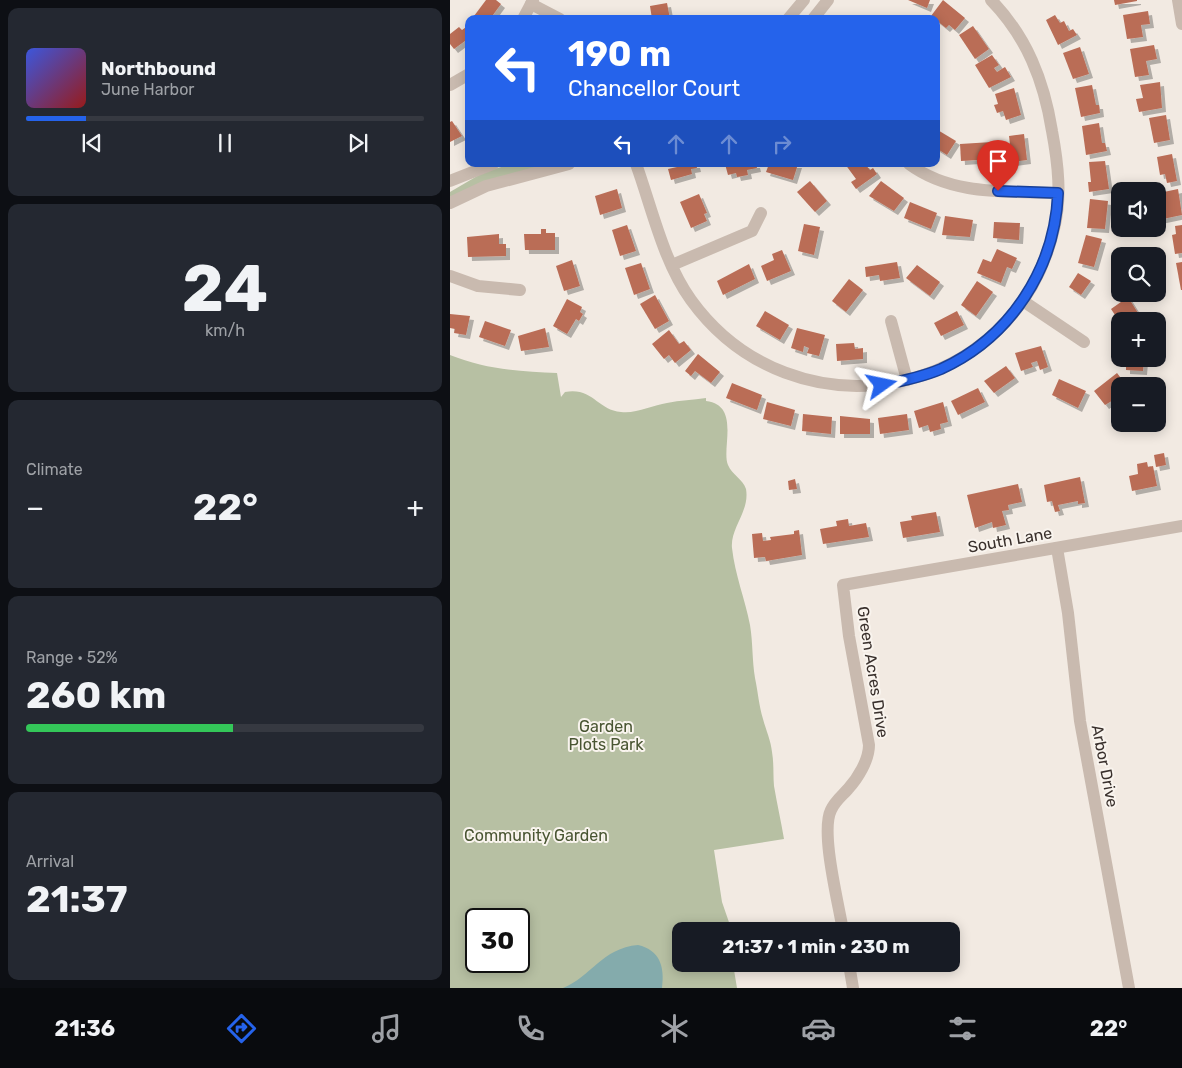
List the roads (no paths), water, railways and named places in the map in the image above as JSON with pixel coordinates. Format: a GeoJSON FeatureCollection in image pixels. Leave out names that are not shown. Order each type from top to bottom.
{"type":"FeatureCollection","features":[{"type":"Feature","properties":{"kind":"street"},"geometry":{"type":"LineString","coordinates":[[791,15],[804,0]]}},
{"type":"Feature","properties":{"kind":"street"},"geometry":{"type":"LineString","coordinates":[[816,15],[828,0]]}},
{"type":"Feature","properties":{"kind":"street"},"geometry":{"type":"LineString","coordinates":[[637,167],[672,265],[690,298],[712,325],[737,347],[773,369],[814,382],[840,386],[869,387],[906,380],[942,368],[975,349],[1002,326],[1023,301],[1040,271],[1050,245],[1057,214],[1058,164],[1049,112],[1039,74],[1021,37],[991,0]]}},
{"type":"Feature","properties":{"kind":"street"},"geometry":{"type":"LineString","coordinates":[[1178,0],[1182,24]]}},
{"type":"Feature","properties":{"kind":"street"},"geometry":{"type":"LineString","coordinates":[[525,15],[532,2],[553,15]]}},
{"type":"Feature","properties":{"kind":"street"},"geometry":{"type":"LineString","coordinates":[[450,85],[465,76]]}},
{"type":"Feature","properties":{"kind":"street"},"geometry":{"type":"LineString","coordinates":[[450,181],[485,167]]}},
{"type":"Feature","properties":{"kind":"street"},"geometry":{"type":"LineString","coordinates":[[450,203],[486,186],[557,167]]}},
{"type":"Feature","properties":{"kind":"street"},"geometry":{"type":"LineString","coordinates":[[914,167],[934,179],[964,188],[1058,193]]}},
{"type":"Feature","properties":{"kind":"street"},"geometry":{"type":"LineString","coordinates":[[672,265],[752,231],[761,213]]}},
{"type":"Feature","properties":{"kind":"street"},"geometry":{"type":"LineString","coordinates":[[450,276],[478,286],[520,290]]}},
{"type":"Feature","properties":{"kind":"street"},"geometry":{"type":"LineString","coordinates":[[1023,301],[1084,342]]}},
{"type":"Feature","properties":{"kind":"street"},"geometry":{"type":"LineString","coordinates":[[891,321],[906,380]]}},
{"type":"Feature","properties":{"kind":"street","name":"South Lane"},"geometry":{"type":"LineString","coordinates":[[843,585],[1182,526]]}},
{"type":"Feature","properties":{"kind":"street","name":"Arbor Drive"},"geometry":{"type":"LineString","coordinates":[[1056,548],[1068,613],[1080,721],[1129,988]]}},
{"type":"Feature","properties":{"kind":"street","name":"Green Acres Drive"},"geometry":{"type":"LineString","coordinates":[[841,922],[830,856],[828,820],[836,801],[850,788],[869,752],[849,636],[843,585]]}},
{"type":"Feature","properties":{"kind":"street"},"geometry":{"type":"LineString","coordinates":[[850,972],[853,988]]}},
{"type":"Feature","properties":{"kind":"water"},"geometry":{"type":"Polygon","coordinates":[[[638,945],[651,951],[659,960],[663,973],[662,988],[563,988],[573,983],[615,951],[638,945]]]}},
{"type":"Feature","properties":{"kind":"park label","name":"Garden Plots Park"},"geometry":{"type":"Point","coordinates":[606,735]}},
{"type":"Feature","properties":{"kind":"park label","name":"Community Garden"},"geometry":{"type":"Point","coordinates":[536,835]}}]}
